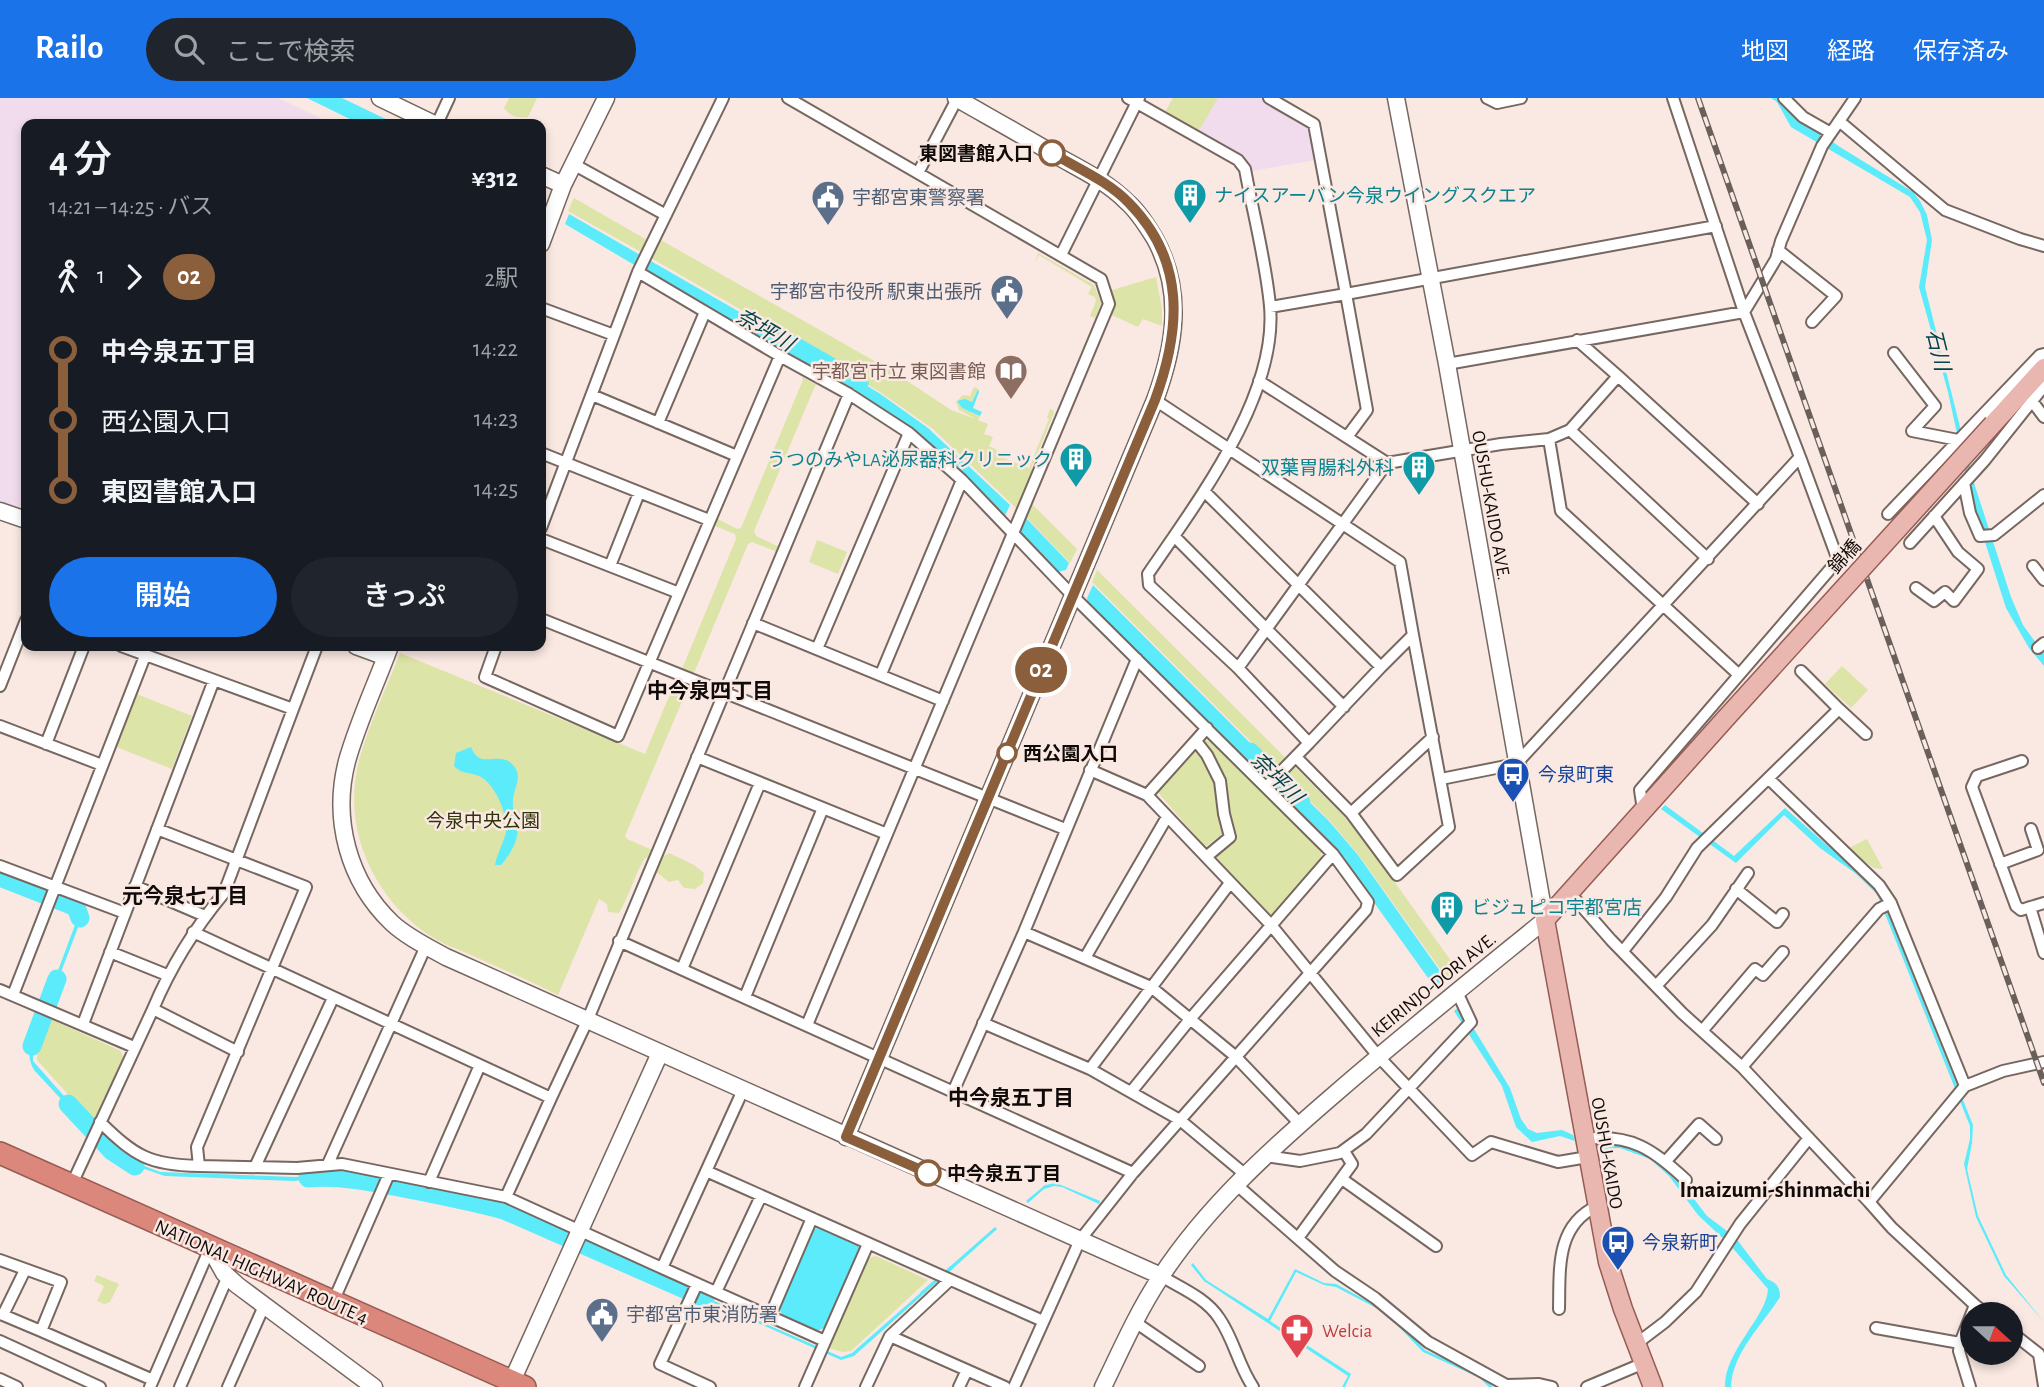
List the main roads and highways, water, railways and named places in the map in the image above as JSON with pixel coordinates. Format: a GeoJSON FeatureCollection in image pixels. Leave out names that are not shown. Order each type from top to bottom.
{"type":"FeatureCollection","features":[{"type":"Feature","properties":{"kind":"highway","name":"NATIONAL HIGHWAY ROUTE 4"},"geometry":{"type":"LineString","coordinates":[[0,1153],[515,1385]]}},
{"type":"Feature","properties":{"kind":"main road","name":"錦橋"},"geometry":{"type":"LineString","coordinates":[[1726,718],[2044,368]]}},
{"type":"Feature","properties":{"kind":"main road","name":"KEIRINJO-DORI AVE."},"geometry":{"type":"LineString","coordinates":[[1545,920],[1726,718]]}},
{"type":"Feature","properties":{"kind":"main road","name":"OUSHU-KAIDO"},"geometry":{"type":"LineString","coordinates":[[1545,920],[1608,1262],[1653,1387]]}},
{"type":"Feature","properties":{"kind":"water"},"geometry":{"type":"Polygon","coordinates":[[[307,98],[342,98],[386,119],[350,119],[307,98]]]}},
{"type":"Feature","properties":{"kind":"water","name":"石川"},"geometry":{"type":"Polygon","coordinates":[[[1771,98],[1779,98],[1797,117],[1913,192],[1927,215],[1932,240],[1925,287],[1974,483],[2011,597],[2023,625],[2044,654],[2044,666],[2029,648],[2006,608],[1971,498],[1948,392],[1919,287],[1927,240],[1920,212],[1910,197],[1791,127],[1777,102],[1771,98]]]}},
{"type":"Feature","properties":{"kind":"water"},"geometry":{"type":"Polygon","coordinates":[[[569,214],[804,349],[797,361],[565,224],[569,214]]]}},
{"type":"Feature","properties":{"kind":"water"},"geometry":{"type":"Polygon","coordinates":[[[837,368],[879,393],[928,428],[1010,505],[1004,518],[905,426],[831,379],[837,368]]]}},
{"type":"Feature","properties":{"kind":"water"},"geometry":{"type":"Polygon","coordinates":[[[978,389],[973,408],[982,412],[980,416],[962,408],[957,401],[965,399],[972,402],[978,389]]]}},
{"type":"Feature","properties":{"kind":"water"},"geometry":{"type":"Polygon","coordinates":[[[1026,518],[1069,563],[1066,570],[1057,572],[1022,536],[1021,530],[1026,518]]]}},
{"type":"Feature","properties":{"kind":"water"},"geometry":{"type":"Polygon","coordinates":[[[1093,585],[1273,766],[1263,776],[1088,602],[1093,585]]]}},
{"type":"Feature","properties":{"kind":"water"},"geometry":{"type":"Polygon","coordinates":[[[471,747],[479,758],[507,760],[516,768],[513,808],[518,833],[512,850],[501,865],[495,865],[506,826],[504,812],[497,796],[484,779],[454,766],[456,753],[471,747]]]}},
{"type":"Feature","properties":{"kind":"water"},"geometry":{"type":"Polygon","coordinates":[[[1288,781],[1328,820],[1358,855],[1447,981],[1436,989],[1325,837],[1278,792],[1288,781]]]}},
{"type":"Feature","properties":{"kind":"water"},"geometry":{"type":"Polygon","coordinates":[[[1665,805],[1734,856],[1785,808],[1879,891],[1973,1125],[1967,1169],[1978,1216],[2006,1275],[2044,1322],[2004,1276],[1976,1217],[1964,1164],[1970,1126],[1877,894],[1784,815],[1736,863],[1661,809],[1665,805]]]}},
{"type":"Feature","properties":{"kind":"water"},"geometry":{"type":"Polygon","coordinates":[[[66,901],[78,907],[82,917],[50,1001],[47,1000],[78,917],[76,910],[64,904],[66,901]]]}},
{"type":"Feature","properties":{"kind":"water"},"geometry":{"type":"Polygon","coordinates":[[[1460,1006],[1510,1088],[1521,1119],[1528,1129],[1537,1133],[1562,1130],[1573,1135],[1575,1141],[1560,1136],[1532,1142],[1516,1127],[1502,1086],[1454,1011],[1460,1006]]]}},
{"type":"Feature","properties":{"kind":"water"},"geometry":{"type":"Polygon","coordinates":[[[39,1021],[42,1022],[33,1051],[33,1061],[87,1122],[85,1125],[31,1064],[30,1046],[39,1021]]]}},
{"type":"Feature","properties":{"kind":"water"},"geometry":{"type":"Polygon","coordinates":[[[1621,1142],[1647,1152],[1678,1178],[1707,1216],[1735,1237],[1767,1279],[1779,1288],[1780,1297],[1742,1351],[1731,1387],[1725,1387],[1731,1360],[1761,1311],[1768,1289],[1730,1245],[1698,1215],[1669,1176],[1650,1159],[1620,1148],[1596,1149],[1595,1143],[1621,1142]]]}},
{"type":"Feature","properties":{"kind":"water"},"geometry":{"type":"Polygon","coordinates":[[[108,1143],[131,1161],[160,1172],[296,1177],[336,1172],[374,1180],[373,1183],[335,1176],[294,1181],[165,1176],[130,1164],[106,1145],[108,1143]]]}},
{"type":"Feature","properties":{"kind":"water"},"geometry":{"type":"Polygon","coordinates":[[[1056,1183],[1100,1201],[1099,1204],[1054,1186],[1044,1189],[1028,1203],[1026,1201],[1045,1185],[1056,1183]]]}},
{"type":"Feature","properties":{"kind":"water"},"geometry":{"type":"Polygon","coordinates":[[[396,1185],[503,1209],[558,1233],[557,1236],[501,1211],[395,1188],[396,1185]]]}},
{"type":"Feature","properties":{"kind":"water"},"geometry":{"type":"Polygon","coordinates":[[[821,1227],[857,1243],[860,1250],[826,1327],[817,1331],[782,1315],[779,1307],[812,1230],[821,1227]]]}},
{"type":"Feature","properties":{"kind":"water"},"geometry":{"type":"Polygon","coordinates":[[[995,1227],[997,1229],[949,1272],[946,1270],[995,1227]]]}},
{"type":"Feature","properties":{"kind":"water"},"geometry":{"type":"Polygon","coordinates":[[[598,1248],[677,1284],[676,1287],[597,1251],[598,1248]]]}},
{"type":"Feature","properties":{"kind":"water"},"geometry":{"type":"Polygon","coordinates":[[[1193,1263],[1206,1280],[1268,1319],[1295,1269],[1324,1283],[1336,1284],[1388,1312],[1425,1350],[1482,1376],[1493,1387],[1489,1387],[1480,1378],[1423,1352],[1386,1313],[1336,1287],[1324,1285],[1296,1272],[1270,1321],[1351,1374],[1345,1387],[1342,1387],[1348,1376],[1204,1281],[1191,1265],[1193,1263]]]}},
{"type":"Feature","properties":{"kind":"water"},"geometry":{"type":"Polygon","coordinates":[[[925,1289],[927,1291],[854,1356],[841,1360],[704,1299],[705,1297],[841,1357],[852,1353],[925,1289]]]}},
{"type":"Feature","properties":{"kind":"waterway","name":"奈坪川"},"geometry":{"type":"LineString","coordinates":[[782,339],[859,383]]}},
{"type":"Feature","properties":{"kind":"waterway","name":"奈坪川"},"geometry":{"type":"LineString","coordinates":[[1250,752],[1301,803]]}},
{"type":"Feature","properties":{"kind":"waterway"},"geometry":{"type":"LineString","coordinates":[[0,877],[76,907],[80,918]]}},
{"type":"Feature","properties":{"kind":"waterway"},"geometry":{"type":"LineString","coordinates":[[32,1046],[57,979]]}},
{"type":"Feature","properties":{"kind":"waterway"},"geometry":{"type":"LineString","coordinates":[[68,1104],[112,1151],[135,1166]]}},
{"type":"Feature","properties":{"kind":"waterway"},"geometry":{"type":"LineString","coordinates":[[308,1178],[374,1182],[504,1210],[705,1298]]}},
{"type":"Feature","properties":{"kind":"waterway"},"geometry":{"type":"LineString","coordinates":[[922,1293],[951,1268]]}},
{"type":"Feature","properties":{"kind":"railway"},"geometry":{"type":"LineString","coordinates":[[1698,98],[2044,1083]]}},
{"type":"Feature","properties":{"kind":"place","name":"東図書館入口"},"geometry":{"type":"Point","coordinates":[1052,153]}},
{"type":"Feature","properties":{"kind":"place","name":"ナイスアーバン今泉ウイングスクエア"},"geometry":{"type":"Point","coordinates":[1190,225]}},
{"type":"Feature","properties":{"kind":"place","name":"宇都宮東警察署"},"geometry":{"type":"Point","coordinates":[828,227]}},
{"type":"Feature","properties":{"kind":"place","name":"宇都宮市役所 駅東出張所"},"geometry":{"type":"Point","coordinates":[1007,321]}},
{"type":"Feature","properties":{"kind":"place","name":"宇都宮市立 東図書館"},"geometry":{"type":"Point","coordinates":[1011,401]}},
{"type":"Feature","properties":{"kind":"place","name":"うつのみやLA泌尿器科クリニック"},"geometry":{"type":"Point","coordinates":[1076,489]}},
{"type":"Feature","properties":{"kind":"place","name":"双葉胃腸科外科"},"geometry":{"type":"Point","coordinates":[1419,497]}},
{"type":"Feature","properties":{"kind":"place","name":"西公園入口"},"geometry":{"type":"Point","coordinates":[1007,753]}},
{"type":"Feature","properties":{"kind":"place","name":"今泉町東"},"geometry":{"type":"Point","coordinates":[1513,804]}},
{"type":"Feature","properties":{"kind":"place","name":"ビジュピコ宇都宮店"},"geometry":{"type":"Point","coordinates":[1447,937]}},
{"type":"Feature","properties":{"kind":"place","name":"中今泉五丁目"},"geometry":{"type":"Point","coordinates":[928,1173]}},
{"type":"Feature","properties":{"kind":"place","name":"今泉新町"},"geometry":{"type":"Point","coordinates":[1618,1272]}},
{"type":"Feature","properties":{"kind":"place","name":"宇都宮市東消防署"},"geometry":{"type":"Point","coordinates":[602,1344]}},
{"type":"Feature","properties":{"kind":"place","name":"Welcia"},"geometry":{"type":"Point","coordinates":[1297,1360]}},
{"type":"Feature","properties":{"kind":"district","name":"中今泉四丁目"},"geometry":{"type":"Point","coordinates":[710,691]}},
{"type":"Feature","properties":{"kind":"district","name":"元今泉七丁目"},"geometry":{"type":"Point","coordinates":[185,896]}},
{"type":"Feature","properties":{"kind":"district","name":"中今泉五丁目"},"geometry":{"type":"Point","coordinates":[1011,1098]}},
{"type":"Feature","properties":{"kind":"district","name":"Imaizumi-shinmachi"},"geometry":{"type":"Point","coordinates":[1775,1189]}},
{"type":"Feature","properties":{"kind":"park label","name":"今泉中央公園"},"geometry":{"type":"Point","coordinates":[483,820]}}]}
